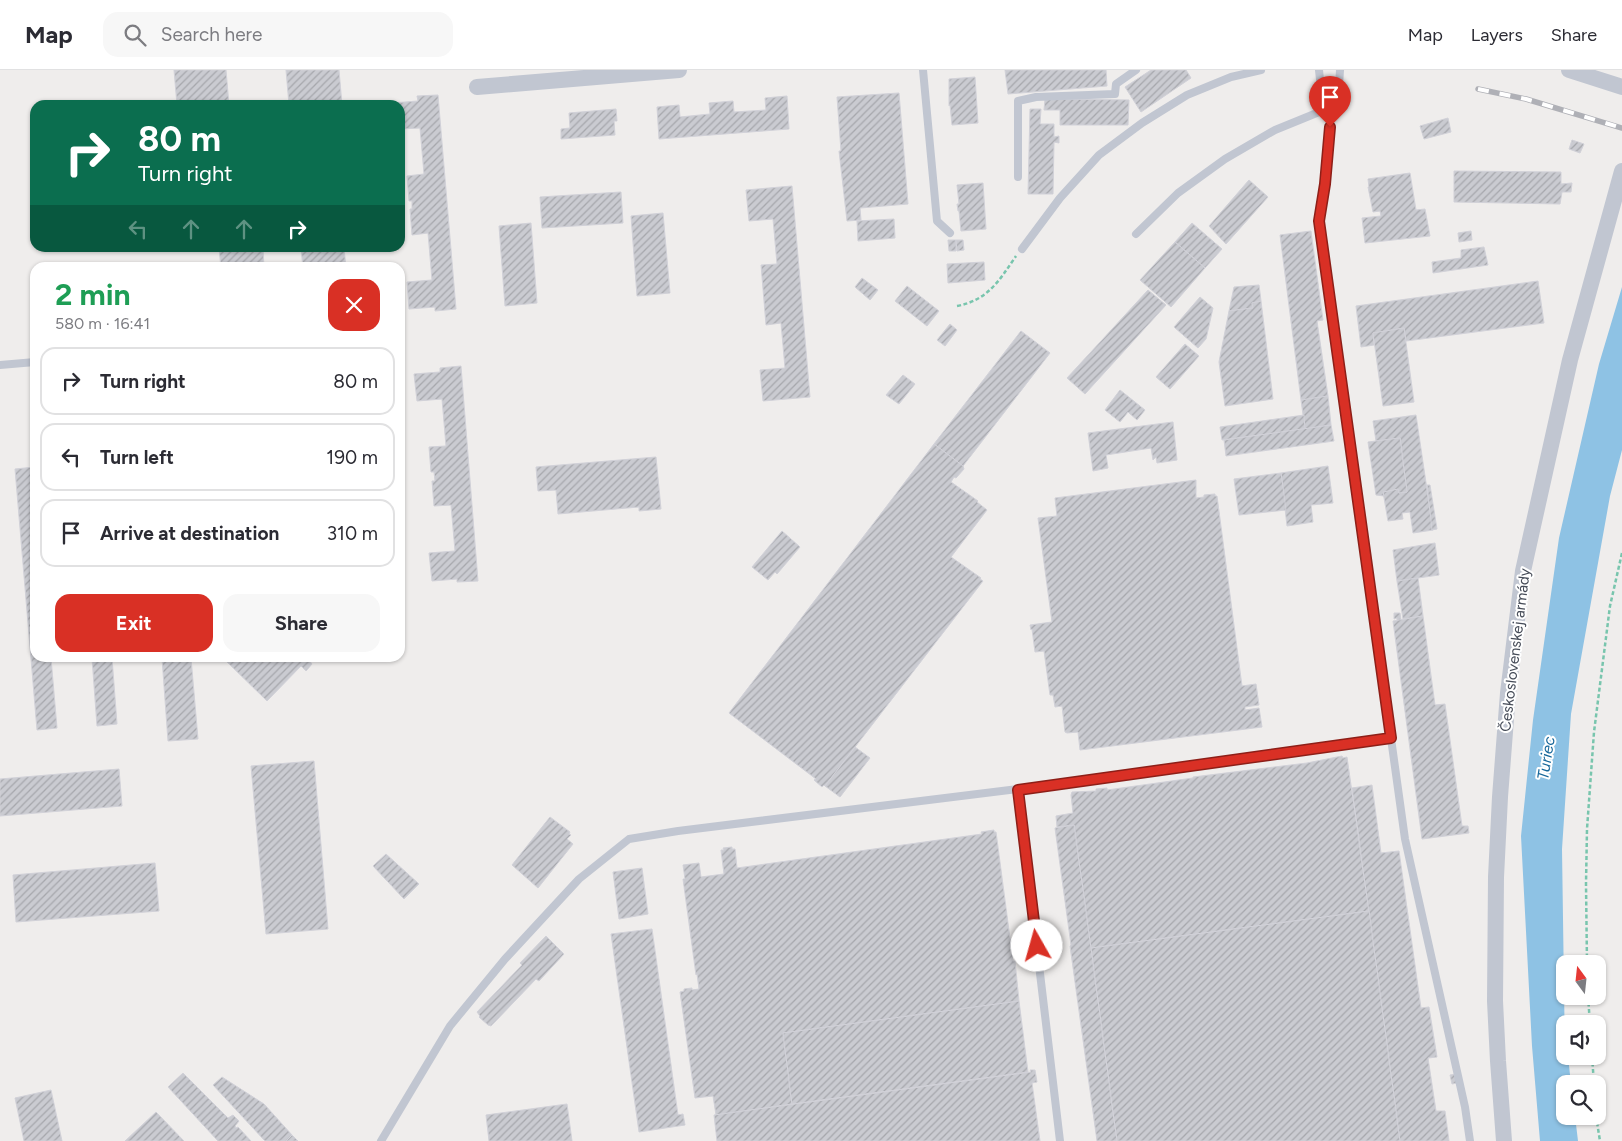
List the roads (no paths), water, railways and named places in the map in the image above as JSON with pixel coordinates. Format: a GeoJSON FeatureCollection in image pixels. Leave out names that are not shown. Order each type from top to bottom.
{"type":"FeatureCollection","features":[{"type":"Feature","properties":{"kind":"street"},"geometry":{"type":"LineString","coordinates":[[477,87],[679,70]]}},
{"type":"Feature","properties":{"kind":"street"},"geometry":{"type":"LineString","coordinates":[[1572,71],[1622,87]]}},
{"type":"Feature","properties":{"kind":"street","name":"Československej armády"},"geometry":{"type":"LineString","coordinates":[[1504,1141],[1495,1002],[1496,887],[1500,797],[1508,693],[1523,571],[1570,360],[1622,171]]}},
{"type":"Feature","properties":{"kind":"lane"},"geometry":{"type":"LineString","coordinates":[[923,70],[937,221],[950,233]]}},
{"type":"Feature","properties":{"kind":"lane"},"geometry":{"type":"LineString","coordinates":[[1018,177],[1018,101],[1036,97],[1115,94],[1116,84],[1136,70]]}},
{"type":"Feature","properties":{"kind":"lane"},"geometry":{"type":"LineString","coordinates":[[1022,249],[1060,198],[1099,155],[1142,123],[1187,95],[1230,77],[1261,70]]}},
{"type":"Feature","properties":{"kind":"lane"},"geometry":{"type":"LineString","coordinates":[[1310,70],[1319,70],[1322,89],[1329,108],[1330,127],[1325,184],[1319,221],[1405,839],[1470,1141]]}},
{"type":"Feature","properties":{"kind":"lane"},"geometry":{"type":"LineString","coordinates":[[1136,234],[1178,193],[1225,159],[1275,130],[1329,108],[1339,86],[1340,70]]}},
{"type":"Feature","properties":{"kind":"lane"},"geometry":{"type":"LineString","coordinates":[[0,365],[30,362]]}},
{"type":"Feature","properties":{"kind":"lane"},"geometry":{"type":"LineString","coordinates":[[381,1141],[450,1026],[505,959],[579,879],[629,839],[688,830],[1018,790],[1391,738]]}},
{"type":"Feature","properties":{"kind":"lane"},"geometry":{"type":"LineString","coordinates":[[1018,790],[1060,1141]]}},
{"type":"Feature","properties":{"kind":"water","name":"Turiec"},"geometry":{"type":"Polygon","coordinates":[[[1622,287],[1622,450],[1610,496],[1571,714],[1562,849],[1564,955],[1556,955],[1556,1005],[1564,1005],[1564,1015],[1556,1015],[1556,1065],[1569,1065],[1570,1075],[1556,1075],[1556,1125],[1576,1125],[1578,1141],[1540,1141],[1532,1046],[1521,836],[1533,720],[1559,538],[1599,364],[1622,287]]]}},
{"type":"Feature","properties":{"kind":"railway"},"geometry":{"type":"LineString","coordinates":[[1478,89],[1526,99],[1622,128]]}}]}
